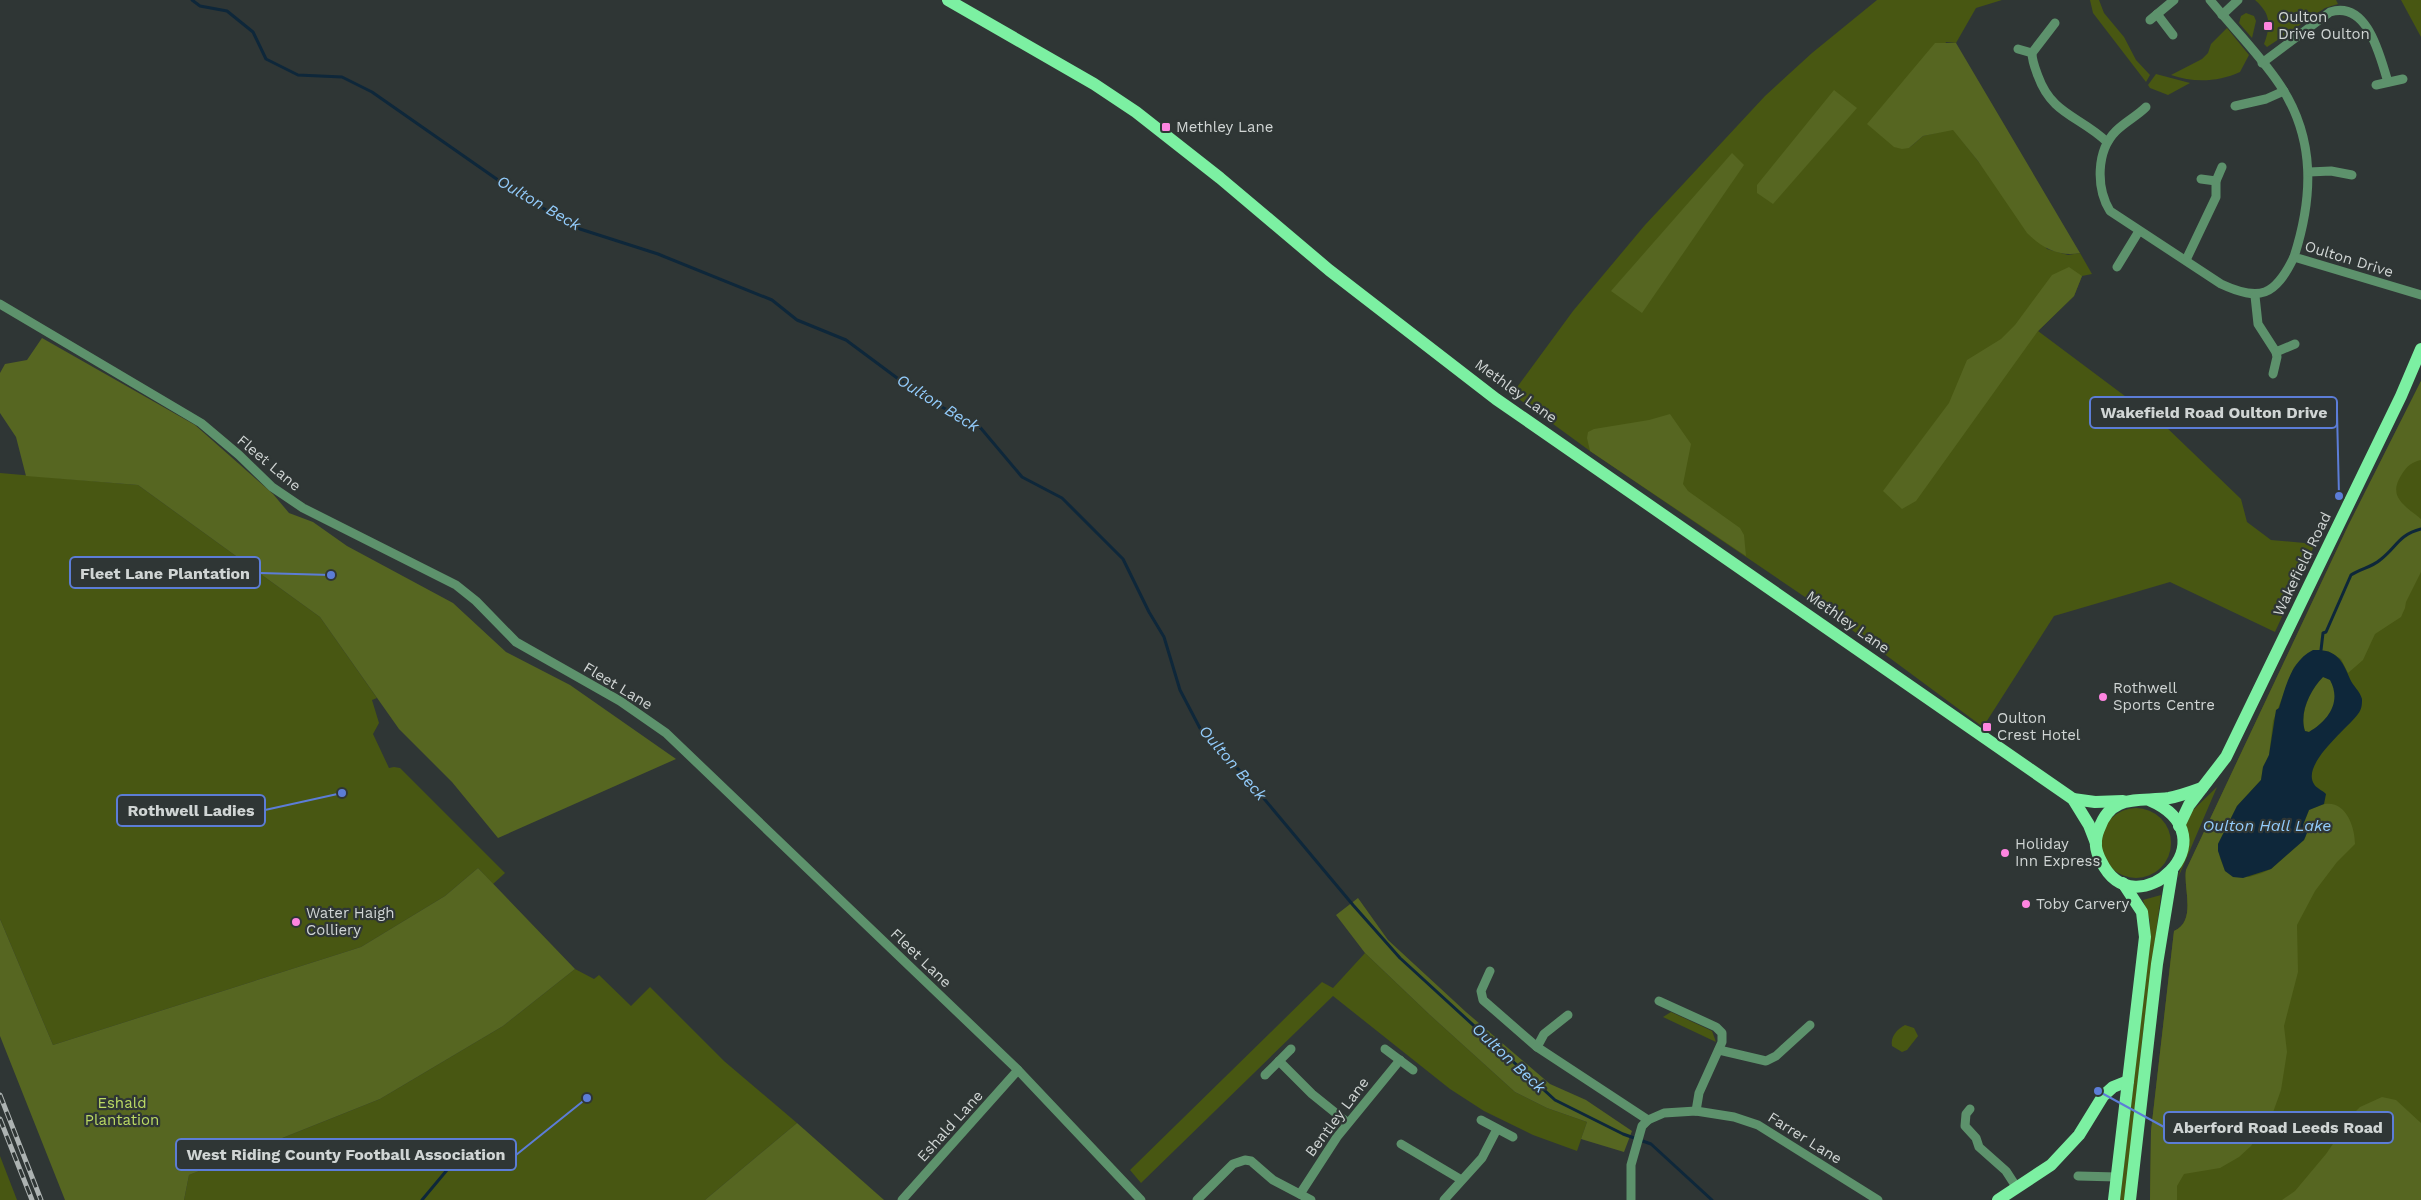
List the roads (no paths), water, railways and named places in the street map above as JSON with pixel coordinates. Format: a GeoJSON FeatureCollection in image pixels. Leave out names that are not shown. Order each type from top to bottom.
{"type":"FeatureCollection","features":[{"type":"Feature","properties":{"kind":"main road","name":"Methley Lane"},"geometry":{"type":"LineString","coordinates":[[948,0],[1094,84],[1136,112],[1220,178],[1329,270],[1496,399],[2074,799],[2089,825],[2096,843]]}},
{"type":"Feature","properties":{"kind":"main road","name":"Wakefield Road"},"geometry":{"type":"LineString","coordinates":[[2179,826],[2189,805],[2226,758],[2401,396],[2421,349]]}},
{"type":"Feature","properties":{"kind":"main road"},"geometry":{"type":"LineString","coordinates":[[2114,1200],[2145,937],[2142,912],[2123,884],[2105,870],[2096,852],[2095,838],[2102,819],[2113,808],[2125,801],[2174,797],[2202,788]]}},
{"type":"Feature","properties":{"kind":"main road","name":"Methley Lane"},"geometry":{"type":"LineString","coordinates":[[2074,799],[2110,802],[2125,801]]}},
{"type":"Feature","properties":{"kind":"main road"},"geometry":{"type":"LineString","coordinates":[[2130,1200],[2158,956],[2172,872],[2182,853],[2183,840],[2179,826],[2171,813],[2163,806],[2149,800]]}},
{"type":"Feature","properties":{"kind":"main road"},"geometry":{"type":"LineString","coordinates":[[2123,884],[2146,886],[2165,878],[2172,872]]}},
{"type":"Feature","properties":{"kind":"main road"},"geometry":{"type":"LineString","coordinates":[[1998,1200],[2052,1165],[2079,1135],[2103,1096],[2113,1086],[2128,1081]]}},
{"type":"Feature","properties":{"kind":"street"},"geometry":{"type":"LineString","coordinates":[[2173,35],[2154,17],[2174,0]]}},
{"type":"Feature","properties":{"kind":"street","name":"Oulton Drive"},"geometry":{"type":"LineString","coordinates":[[2210,0],[2284,91],[2300,125],[2309,172],[2308,200],[2294,257],[2421,295]]}},
{"type":"Feature","properties":{"kind":"street"},"geometry":{"type":"LineString","coordinates":[[2222,15],[2238,0]]}},
{"type":"Feature","properties":{"kind":"street"},"geometry":{"type":"LineString","coordinates":[[2262,63],[2330,12],[2344,9],[2357,15],[2371,34],[2388,82]]}},
{"type":"Feature","properties":{"kind":"street"},"geometry":{"type":"LineString","coordinates":[[2032,53],[2055,22]]}},
{"type":"Feature","properties":{"kind":"street"},"geometry":{"type":"LineString","coordinates":[[2018,49],[2032,53]]}},
{"type":"Feature","properties":{"kind":"street"},"geometry":{"type":"LineString","coordinates":[[2032,53],[2040,83],[2053,104],[2088,126],[2107,142]]}},
{"type":"Feature","properties":{"kind":"street"},"geometry":{"type":"LineString","coordinates":[[2376,85],[2403,79]]}},
{"type":"Feature","properties":{"kind":"street"},"geometry":{"type":"LineString","coordinates":[[2235,106],[2266,99],[2284,91]]}},
{"type":"Feature","properties":{"kind":"street"},"geometry":{"type":"LineString","coordinates":[[2146,107],[2116,131],[2107,142],[2100,174],[2103,200],[2110,211],[2221,284],[2241,293],[2255,296],[2272,288],[2285,275],[2294,257]]}},
{"type":"Feature","properties":{"kind":"street"},"geometry":{"type":"LineString","coordinates":[[2186,260],[2216,196],[2216,181],[2222,167]]}},
{"type":"Feature","properties":{"kind":"street"},"geometry":{"type":"LineString","coordinates":[[2309,172],[2331,171],[2352,175]]}},
{"type":"Feature","properties":{"kind":"street"},"geometry":{"type":"LineString","coordinates":[[2201,179],[2216,181]]}},
{"type":"Feature","properties":{"kind":"street"},"geometry":{"type":"LineString","coordinates":[[2117,267],[2139,231]]}},
{"type":"Feature","properties":{"kind":"street"},"geometry":{"type":"LineString","coordinates":[[2255,296],[2258,324],[2276,352],[2277,357],[2272,374]]}},
{"type":"Feature","properties":{"kind":"street","name":"Fleet Lane"},"geometry":{"type":"LineString","coordinates":[[0,304],[201,423],[239,455],[272,487],[303,508],[456,585],[476,601],[516,642],[646,718],[681,746],[1018,1070],[1141,1200]]}},
{"type":"Feature","properties":{"kind":"street"},"geometry":{"type":"LineString","coordinates":[[2276,352],[2295,344]]}},
{"type":"Feature","properties":{"kind":"street"},"geometry":{"type":"LineString","coordinates":[[1490,971],[1481,991],[1483,1000],[1537,1047],[1648,1120],[1640,1130],[1634,1148],[1631,1165],[1631,1200]]}},
{"type":"Feature","properties":{"kind":"street"},"geometry":{"type":"LineString","coordinates":[[1659,1001],[1716,1027],[1723,1037],[1699,1093],[1696,1112]]}},
{"type":"Feature","properties":{"kind":"street"},"geometry":{"type":"LineString","coordinates":[[1537,1047],[1544,1034],[1568,1015]]}},
{"type":"Feature","properties":{"kind":"street"},"geometry":{"type":"LineString","coordinates":[[1719,1050],[1766,1061],[1776,1056],[1810,1025]]}},
{"type":"Feature","properties":{"kind":"street"},"geometry":{"type":"LineString","coordinates":[[1265,1075],[1291,1049]]}},
{"type":"Feature","properties":{"kind":"street"},"geometry":{"type":"LineString","coordinates":[[1385,1050],[1414,1070]]}},
{"type":"Feature","properties":{"kind":"street","name":"Bentley Lane"},"geometry":{"type":"LineString","coordinates":[[1300,1194],[1320,1161],[1348,1123],[1400,1060]]}},
{"type":"Feature","properties":{"kind":"street"},"geometry":{"type":"LineString","coordinates":[[1279,1061],[1312,1094],[1348,1123]]}},
{"type":"Feature","properties":{"kind":"street","name":"Eshald Lane"},"geometry":{"type":"LineString","coordinates":[[902,1200],[1018,1070]]}},
{"type":"Feature","properties":{"kind":"street"},"geometry":{"type":"LineString","coordinates":[[1970,1109],[1966,1114],[1965,1126],[1976,1138],[1979,1147],[2006,1171],[2017,1188]]}},
{"type":"Feature","properties":{"kind":"street","name":"Farrer Lane"},"geometry":{"type":"LineString","coordinates":[[1648,1120],[1664,1113],[1696,1112],[1734,1117],[1758,1125],[1878,1200]]}},
{"type":"Feature","properties":{"kind":"street"},"geometry":{"type":"LineString","coordinates":[[1480,1120],[1513,1137]]}},
{"type":"Feature","properties":{"kind":"street"},"geometry":{"type":"LineString","coordinates":[[1444,1200],[1460,1179],[1482,1158],[1497,1129]]}},
{"type":"Feature","properties":{"kind":"street"},"geometry":{"type":"LineString","coordinates":[[1401,1144],[1460,1179]]}},
{"type":"Feature","properties":{"kind":"street"},"geometry":{"type":"LineString","coordinates":[[1197,1200],[1233,1164],[1245,1160],[1257,1165],[1267,1176],[1311,1200]]}},
{"type":"Feature","properties":{"kind":"street"},"geometry":{"type":"LineString","coordinates":[[2078,1176],[2116,1177]]}},
{"type":"Feature","properties":{"kind":"water","name":"Oulton Hall Lake"},"geometry":{"type":"Polygon","coordinates":[[[2313,650],[2333,653],[2341,661],[2351,682],[2361,696],[2361,708],[2353,720],[2327,747],[2314,767],[2312,776],[2314,784],[2326,794],[2324,804],[2309,810],[2303,825],[2307,833],[2304,840],[2271,869],[2243,878],[2233,877],[2225,871],[2218,851],[2218,844],[2237,806],[2261,780],[2263,767],[2269,755],[2276,710],[2279,708],[2294,667],[2313,650]],[[2323,677],[2310,695],[2303,717],[2305,731],[2309,732],[2316,728],[2331,710],[2334,696],[2330,680],[2323,677]]]}},
{"type":"Feature","properties":{"kind":"waterway","name":"Oulton Beck"},"geometry":{"type":"LineString","coordinates":[[192,0],[200,6],[227,11],[253,32],[266,59],[298,75],[342,77],[372,92],[518,194],[580,229],[658,254],[772,300],[797,320],[846,340],[924,398],[979,426],[1022,477],[1062,498],[1123,559],[1149,612],[1164,637],[1180,690],[1203,734],[1245,776],[1400,958],[1555,1100],[1623,1134],[1651,1144],[1712,1200]]}},
{"type":"Feature","properties":{"kind":"waterway"},"geometry":{"type":"LineString","coordinates":[[2321,650],[2323,633],[2326,632],[2351,575],[2377,562],[2402,538],[2421,529]]}},
{"type":"Feature","properties":{"kind":"waterway"},"geometry":{"type":"LineString","coordinates":[[422,1200],[457,1158]]}},
{"type":"Feature","properties":{"kind":"railway"},"geometry":{"type":"LineString","coordinates":[[0,1095],[41,1200]]}},
{"type":"Feature","properties":{"kind":"railway"},"geometry":{"type":"LineString","coordinates":[[0,1119],[32,1200]]}},
{"type":"Feature","properties":{"kind":"place","name":"Oulton Drive Oulton"},"geometry":{"type":"Point","coordinates":[2268,26]}},
{"type":"Feature","properties":{"kind":"place","name":"Methley Lane"},"geometry":{"type":"Point","coordinates":[1166,127]}},
{"type":"Feature","properties":{"kind":"place","name":"Wakefield Road Oulton Drive"},"geometry":{"type":"Point","coordinates":[2339,496]}},
{"type":"Feature","properties":{"kind":"place","name":"Fleet Lane Plantation"},"geometry":{"type":"Point","coordinates":[331,575]}},
{"type":"Feature","properties":{"kind":"place","name":"Rothwell Sports Centre"},"geometry":{"type":"Point","coordinates":[2103,697]}},
{"type":"Feature","properties":{"kind":"place","name":"Oulton Crest Hotel"},"geometry":{"type":"Point","coordinates":[1987,727]}},
{"type":"Feature","properties":{"kind":"place","name":"Rothwell Ladies"},"geometry":{"type":"Point","coordinates":[342,793]}},
{"type":"Feature","properties":{"kind":"place","name":"Holiday Inn Express"},"geometry":{"type":"Point","coordinates":[2005,853]}},
{"type":"Feature","properties":{"kind":"place","name":"Toby Carvery"},"geometry":{"type":"Point","coordinates":[2026,904]}},
{"type":"Feature","properties":{"kind":"place","name":"Water Haigh Colliery"},"geometry":{"type":"Point","coordinates":[296,922]}},
{"type":"Feature","properties":{"kind":"place","name":"Aberford Road Leeds Road"},"geometry":{"type":"Point","coordinates":[2098,1091]}},
{"type":"Feature","properties":{"kind":"place","name":"West Riding County Football Association"},"geometry":{"type":"Point","coordinates":[587,1098]}},
{"type":"Feature","properties":{"kind":"park label","name":"Eshald Plantation"},"geometry":{"type":"Point","coordinates":[122,1112]}}]}
